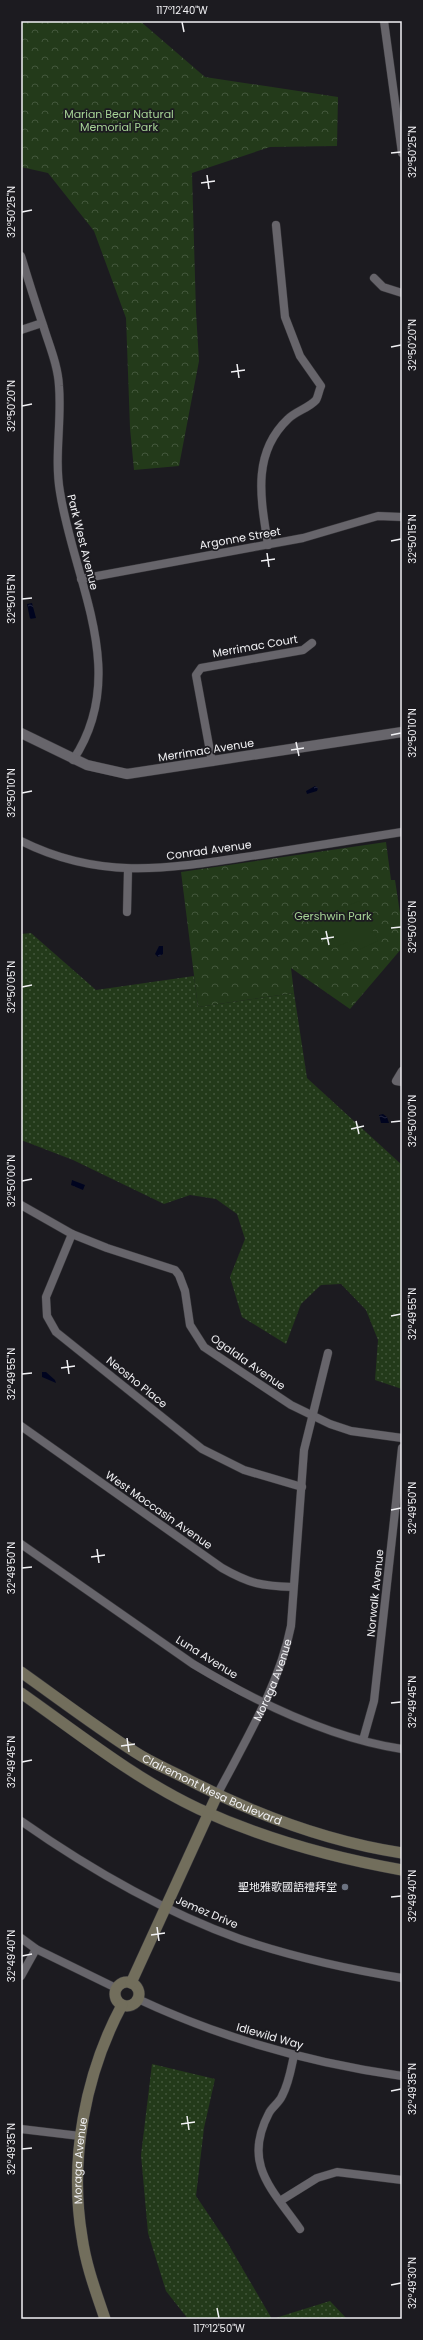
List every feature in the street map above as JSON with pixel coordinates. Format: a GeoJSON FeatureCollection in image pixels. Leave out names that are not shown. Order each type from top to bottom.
{"type":"FeatureCollection","features":[{"type":"Feature","properties":{"kind":"main road","name":"Clairemont Mesa Boulevard"},"geometry":{"type":"LineString","coordinates":[[21,1672],[136,1753],[217,1795],[275,1820],[324,1837],[369,1848],[402,1852]]}},
{"type":"Feature","properties":{"kind":"main road","name":"Clairemont Mesa Boulevard"},"geometry":{"type":"LineString","coordinates":[[21,1693],[127,1767],[210,1813],[277,1838],[366,1864],[402,1870]]}},
{"type":"Feature","properties":{"kind":"main road","name":"Moraga Avenue"},"geometry":{"type":"LineString","coordinates":[[131,1983],[217,1795]]}},
{"type":"Feature","properties":{"kind":"main road"},"geometry":{"type":"LineString","coordinates":[[124,1982],[131,1983],[138,1991],[138,1999],[133,2004],[122,2005],[116,2000],[116,1988],[124,1982]]}},
{"type":"Feature","properties":{"kind":"main road","name":"Moraga Avenue"},"geometry":{"type":"LineString","coordinates":[[105,2319],[88,2269],[81,2236],[78,2182],[80,2136],[101,2052],[122,2005]]}},
{"type":"Feature","properties":{"kind":"street"},"geometry":{"type":"LineString","coordinates":[[384,21],[402,153]]}},
{"type":"Feature","properties":{"kind":"street"},"geometry":{"type":"LineString","coordinates":[[268,545],[260,494],[262,468],[276,431],[294,413],[316,400],[321,386],[300,356],[285,317],[276,225]]}},
{"type":"Feature","properties":{"kind":"street","name":"Park West Avenue"},"geometry":{"type":"LineString","coordinates":[[21,256],[56,366],[59,387],[57,473],[63,514],[81,578],[97,644],[100,685],[95,715],[82,746],[73,760]]}},
{"type":"Feature","properties":{"kind":"street"},"geometry":{"type":"LineString","coordinates":[[374,278],[383,287],[402,293]]}},
{"type":"Feature","properties":{"kind":"street"},"geometry":{"type":"LineString","coordinates":[[21,330],[42,323]]}},
{"type":"Feature","properties":{"kind":"street","name":"Argonne Street"},"geometry":{"type":"LineString","coordinates":[[81,578],[304,538],[378,516],[402,517]]}},
{"type":"Feature","properties":{"kind":"street","name":"Merrimac Court"},"geometry":{"type":"LineString","coordinates":[[212,762],[196,675],[201,668],[303,650],[312,643]]}},
{"type":"Feature","properties":{"kind":"street","name":"Merrimac Avenue"},"geometry":{"type":"LineString","coordinates":[[21,732],[87,766],[127,774],[402,732]]}},
{"type":"Feature","properties":{"kind":"street","name":"Conrad Avenue"},"geometry":{"type":"LineString","coordinates":[[21,842],[40,851],[85,865],[128,870],[188,866],[402,832]]}},
{"type":"Feature","properties":{"kind":"street"},"geometry":{"type":"LineString","coordinates":[[127,912],[128,870]]}},
{"type":"Feature","properties":{"kind":"street"},"geometry":{"type":"LineString","coordinates":[[399,1082],[402,1071]]}},
{"type":"Feature","properties":{"kind":"street","name":"Ogalala Avenue"},"geometry":{"type":"LineString","coordinates":[[21,1205],[72,1234],[107,1248],[175,1270],[185,1291],[190,1325],[204,1347],[291,1405],[312,1416],[351,1431],[402,1438]]}},
{"type":"Feature","properties":{"kind":"street","name":"Neosho Place"},"geometry":{"type":"LineString","coordinates":[[72,1234],[46,1297],[47,1316],[56,1332],[202,1449],[244,1470],[302,1487]]}},
{"type":"Feature","properties":{"kind":"street","name":"Moraga Avenue"},"geometry":{"type":"LineString","coordinates":[[217,1795],[264,1702],[287,1646],[294,1587],[304,1450],[328,1352]]}},
{"type":"Feature","properties":{"kind":"street","name":"West Moccasin Avenue"},"geometry":{"type":"LineString","coordinates":[[21,1426],[222,1568],[245,1581],[261,1586],[294,1587]]}},
{"type":"Feature","properties":{"kind":"street","name":"Norwalk Avenue"},"geometry":{"type":"LineString","coordinates":[[364,1740],[374,1701],[402,1448]]}},
{"type":"Feature","properties":{"kind":"street","name":"Luna Avenue"},"geometry":{"type":"LineString","coordinates":[[21,1544],[193,1664],[264,1702],[310,1722],[364,1740],[402,1749]]}},
{"type":"Feature","properties":{"kind":"street","name":"Jemez Drive"},"geometry":{"type":"LineString","coordinates":[[21,1821],[62,1850],[166,1907],[246,1941],[309,1960],[402,1978]]}},
{"type":"Feature","properties":{"kind":"street"},"geometry":{"type":"LineString","coordinates":[[21,1938],[36,1949],[116,1988]]}},
{"type":"Feature","properties":{"kind":"street"},"geometry":{"type":"LineString","coordinates":[[21,1976],[36,1949]]}},
{"type":"Feature","properties":{"kind":"street","name":"Idlewild Way"},"geometry":{"type":"LineString","coordinates":[[138,1999],[209,2029],[294,2055],[402,2076]]}},
{"type":"Feature","properties":{"kind":"street"},"geometry":{"type":"LineString","coordinates":[[294,2055],[290,2079],[282,2097],[270,2112],[260,2132],[257,2146],[259,2163],[269,2185],[300,2229]]}},
{"type":"Feature","properties":{"kind":"street"},"geometry":{"type":"LineString","coordinates":[[21,2129],[80,2136]]}},
{"type":"Feature","properties":{"kind":"street"},"geometry":{"type":"LineString","coordinates":[[280,2200],[317,2178],[337,2172],[402,2180]]}},
{"type":"Feature","properties":{"kind":"green space","name":"Marian Bear Natural Memorial Park"},"geometry":{"type":"Polygon","coordinates":[[[21,21],[140,21],[205,77],[338,97],[337,146],[270,147],[192,173],[199,361],[179,466],[134,470],[130,428],[126,318],[94,231],[48,173],[21,167],[21,21]]]}},
{"type":"Feature","properties":{"kind":"green space","name":"Gershwin Park"},"geometry":{"type":"Polygon","coordinates":[[[386,842],[391,880],[395,880],[402,926],[402,948],[350,1009],[291,968],[294,993],[198,1007],[181,872],[386,842]]]}},
{"type":"Feature","properties":{"kind":"green space"},"geometry":{"type":"Polygon","coordinates":[[[359,901],[378,941],[358,950],[353,940],[331,949],[318,918],[359,901]]]}},
{"type":"Feature","properties":{"kind":"green space"},"geometry":{"type":"Polygon","coordinates":[[[31,933],[96,990],[194,976],[198,1007],[294,993],[307,1078],[402,1165],[402,1389],[375,1380],[378,1340],[366,1310],[341,1284],[321,1285],[301,1304],[286,1344],[242,1317],[230,1277],[245,1239],[237,1214],[216,1199],[190,1195],[164,1204],[73,1160],[21,1140],[21,934],[31,933]]]}},
{"type":"Feature","properties":{"kind":"green space"},"geometry":{"type":"Polygon","coordinates":[[[152,2064],[215,2079],[204,2128],[196,2196],[227,2242],[272,2319],[188,2319],[166,2291],[148,2233],[141,2155],[152,2064]]]}},
{"type":"Feature","properties":{"kind":"green space"},"geometry":{"type":"Polygon","coordinates":[[[330,2301],[347,2319],[272,2319],[330,2301]]]}},
{"type":"Feature","properties":{"kind":"water"},"geometry":{"type":"Polygon","coordinates":[[[32,603],[36,618],[30,619],[27,604],[32,603]]]}},
{"type":"Feature","properties":{"kind":"water"},"geometry":{"type":"Polygon","coordinates":[[[315,786],[318,788],[317,791],[307,794],[306,791],[315,786]]]}},
{"type":"Feature","properties":{"kind":"water"},"geometry":{"type":"Polygon","coordinates":[[[159,946],[163,946],[163,954],[158,957],[155,954],[159,946]]]}},
{"type":"Feature","properties":{"kind":"water"},"geometry":{"type":"Polygon","coordinates":[[[383,1114],[387,1117],[389,1123],[381,1123],[379,1115],[383,1114]]]}},
{"type":"Feature","properties":{"kind":"water"},"geometry":{"type":"Polygon","coordinates":[[[72,1180],[85,1185],[83,1190],[71,1185],[72,1180]]]}},
{"type":"Feature","properties":{"kind":"water"},"geometry":{"type":"Polygon","coordinates":[[[42,1372],[46,1372],[55,1380],[56,1383],[42,1377],[42,1372]]]}},
{"type":"Feature","properties":{"kind":"place","name":"聖地雅歌國語禮拜堂"},"geometry":{"type":"Point","coordinates":[345,1887]}}]}
